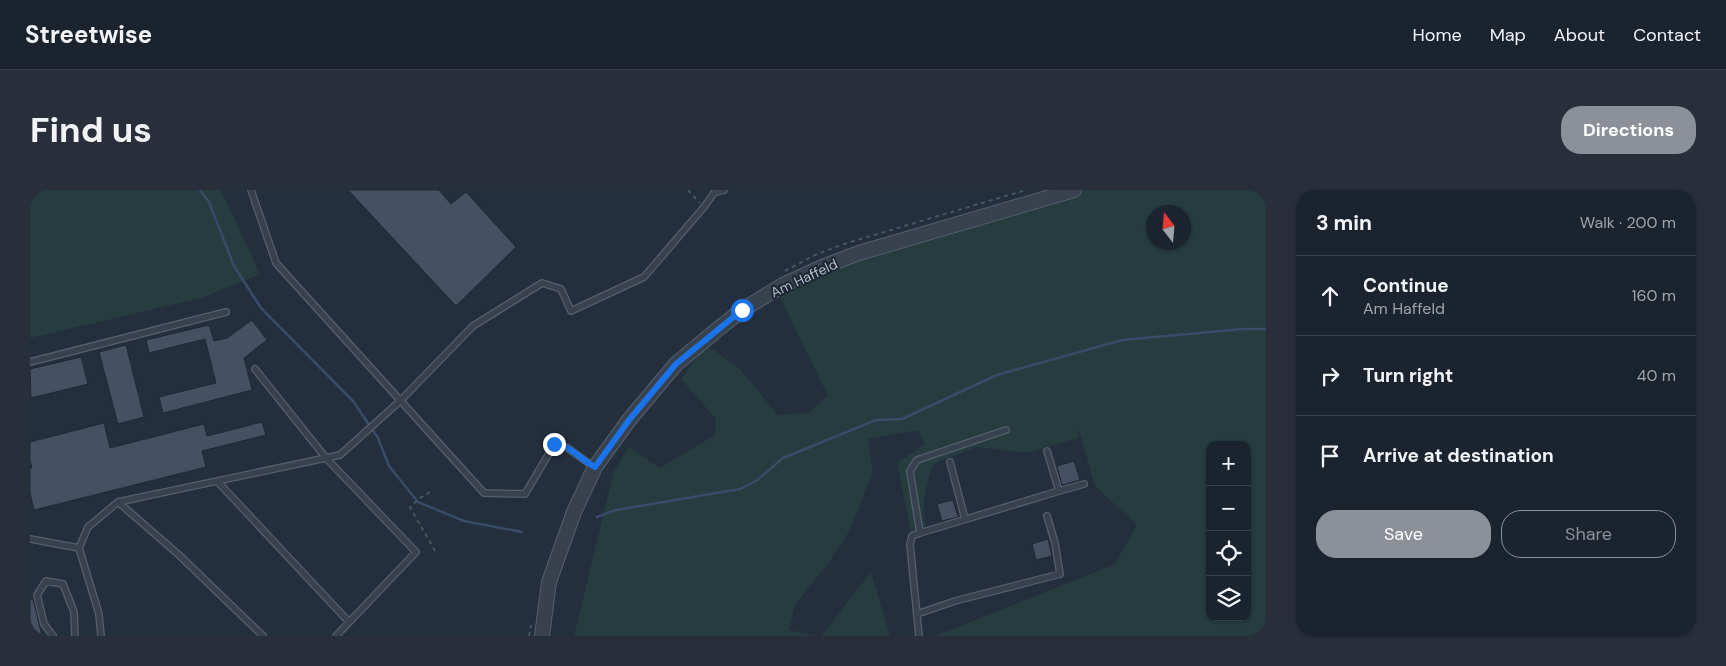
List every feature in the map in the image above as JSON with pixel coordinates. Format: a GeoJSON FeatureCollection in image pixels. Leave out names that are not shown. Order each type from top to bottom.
{"type":"FeatureCollection","features":[{"type":"Feature","properties":{"kind":"street","name":"Am Haffeld"},"geometry":{"type":"LineString","coordinates":[[542,636],[550,582],[574,512],[595,467],[629,420],[676,364],[742,310],[783,285],[822,267],[859,253],[1074,190]]}},
{"type":"Feature","properties":{"kind":"lane"},"geometry":{"type":"LineString","coordinates":[[251,190],[276,263],[484,493],[525,494],[554,444],[566,446],[595,467]]}},
{"type":"Feature","properties":{"kind":"lane"},"geometry":{"type":"LineString","coordinates":[[101,636],[99,614],[79,548],[88,527],[118,502],[340,455],[400,401],[474,326],[542,283],[562,289],[571,310],[644,277],[714,193],[724,190]]}},
{"type":"Feature","properties":{"kind":"lane"},"geometry":{"type":"LineString","coordinates":[[30,362],[226,312]]}},
{"type":"Feature","properties":{"kind":"lane"},"geometry":{"type":"LineString","coordinates":[[256,369],[326,458],[416,552],[336,636]]}},
{"type":"Feature","properties":{"kind":"lane"},"geometry":{"type":"LineString","coordinates":[[920,533],[910,470],[917,460],[1006,430]]}},
{"type":"Feature","properties":{"kind":"lane"},"geometry":{"type":"LineString","coordinates":[[1047,451],[1059,491]]}},
{"type":"Feature","properties":{"kind":"lane"},"geometry":{"type":"LineString","coordinates":[[950,462],[965,519]]}},
{"type":"Feature","properties":{"kind":"lane"},"geometry":{"type":"LineString","coordinates":[[217,481],[349,622]]}},
{"type":"Feature","properties":{"kind":"lane"},"geometry":{"type":"LineString","coordinates":[[919,636],[910,544],[912,536],[1084,484]]}},
{"type":"Feature","properties":{"kind":"lane"},"geometry":{"type":"LineString","coordinates":[[118,502],[178,554],[263,636]]}},
{"type":"Feature","properties":{"kind":"lane"},"geometry":{"type":"LineString","coordinates":[[917,614],[1060,574],[1055,543],[1047,516]]}},
{"type":"Feature","properties":{"kind":"lane"},"geometry":{"type":"LineString","coordinates":[[30,539],[79,548]]}},
{"type":"Feature","properties":{"kind":"lane"},"geometry":{"type":"LineString","coordinates":[[53,636],[44,624],[37,595],[46,581],[63,584],[74,612],[75,636]]}},
{"type":"Feature","properties":{"kind":"path"},"geometry":{"type":"LineString","coordinates":[[780,273],[817,254],[847,243],[1026,190]]}},
{"type":"Feature","properties":{"kind":"path"},"geometry":{"type":"LineString","coordinates":[[430,492],[410,507],[435,551]]}},
{"type":"Feature","properties":{"kind":"path"},"geometry":{"type":"LineString","coordinates":[[529,636],[532,618]]}},
{"type":"Feature","properties":{"kind":"green space"},"geometry":{"type":"Polygon","coordinates":[[[30,190],[221,190],[260,274],[201,298],[30,338],[30,190]]]}},
{"type":"Feature","properties":{"kind":"green space"},"geometry":{"type":"Polygon","coordinates":[[[1074,190],[1266,190],[1266,636],[935,636],[1115,564],[1137,525],[1095,486],[1079,429],[1078,438],[1027,453],[976,447],[933,464],[924,505],[927,531],[912,536],[897,463],[925,444],[918,430],[868,439],[873,473],[850,530],[830,561],[795,605],[789,630],[817,636],[574,636],[614,471],[629,447],[660,468],[715,435],[716,419],[681,379],[706,345],[739,368],[778,415],[808,413],[828,396],[776,289],[822,267],[1074,190]]]}},
{"type":"Feature","properties":{"kind":"green space"},"geometry":{"type":"Polygon","coordinates":[[[871,572],[890,636],[821,636],[871,572]]]}},
{"type":"Feature","properties":{"kind":"building"},"geometry":{"type":"Polygon","coordinates":[[[348,190],[439,190],[451,204],[466,192],[516,247],[456,306],[348,190]]]}},
{"type":"Feature","properties":{"kind":"building"},"geometry":{"type":"Polygon","coordinates":[[[252,320],[267,340],[244,358],[252,390],[163,413],[159,397],[216,383],[205,339],[149,353],[146,340],[209,325],[214,341],[227,338],[252,320]]]}},
{"type":"Feature","properties":{"kind":"building"},"geometry":{"type":"Polygon","coordinates":[[[126,345],[144,417],[118,424],[99,352],[126,345]]]}},
{"type":"Feature","properties":{"kind":"building"},"geometry":{"type":"Polygon","coordinates":[[[81,357],[88,384],[31,398],[30,369],[81,357]]]}},
{"type":"Feature","properties":{"kind":"building"},"geometry":{"type":"Polygon","coordinates":[[[262,422],[266,435],[202,451],[206,467],[34,510],[30,493],[30,468],[32,468],[30,442],[104,423],[110,448],[204,424],[207,436],[262,422]]]}},
{"type":"Feature","properties":{"kind":"building"},"geometry":{"type":"Polygon","coordinates":[[[1074,461],[1080,480],[1062,485],[1057,466],[1074,461]]]}},
{"type":"Feature","properties":{"kind":"building"},"geometry":{"type":"Polygon","coordinates":[[[953,500],[958,517],[942,521],[937,504],[953,500]]]}},
{"type":"Feature","properties":{"kind":"building"},"geometry":{"type":"Polygon","coordinates":[[[1048,539],[1052,556],[1036,560],[1032,544],[1048,539]]]}},
{"type":"Feature","properties":{"kind":"building"},"geometry":{"type":"Polygon","coordinates":[[[30,599],[33,599],[42,636],[30,636],[30,599]]]}},
{"type":"Feature","properties":{"kind":"waterway"},"geometry":{"type":"LineString","coordinates":[[200,190],[209,202],[234,266],[261,308],[353,401],[378,438],[389,466],[418,502],[464,521],[522,532]]}},
{"type":"Feature","properties":{"kind":"waterway"},"geometry":{"type":"LineString","coordinates":[[597,517],[616,510],[740,489],[756,481],[783,458],[876,420],[902,419],[997,375],[1122,340],[1243,329],[1266,329]]}},
{"type":"Feature","properties":{"kind":"route"},"geometry":{"type":"LineString","coordinates":[[554,444],[566,446],[595,467],[629,420],[676,364],[742,310]]}}]}
